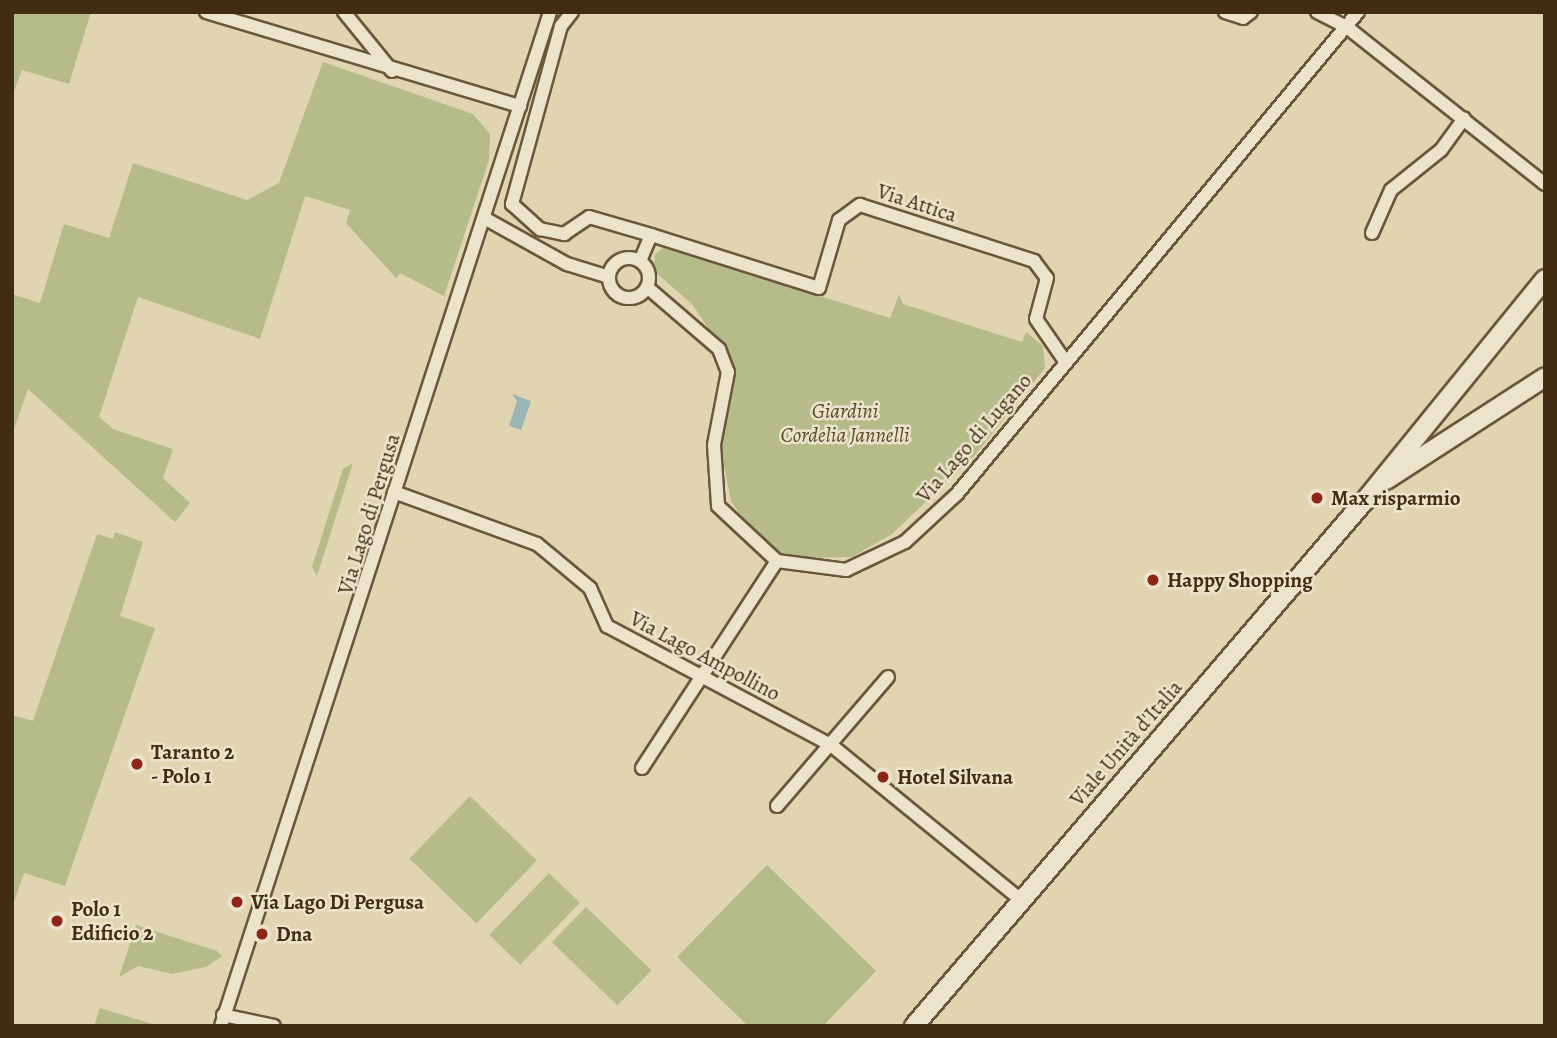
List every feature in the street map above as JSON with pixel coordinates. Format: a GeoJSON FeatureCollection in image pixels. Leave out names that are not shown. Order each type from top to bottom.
{"type":"FeatureCollection","features":[{"type":"Feature","properties":{"kind":"main road","name":"Viale Unità d'Italia"},"geometry":{"type":"LineString","coordinates":[[914,1026],[1372,491],[1545,279]]}},
{"type":"Feature","properties":{"kind":"main road","name":"Viale Unità d'Italia"},"geometry":{"type":"LineString","coordinates":[[1372,491],[1545,377]]}},
{"type":"Feature","properties":{"kind":"street"},"geometry":{"type":"LineString","coordinates":[[206,12],[392,71],[520,106]]}},
{"type":"Feature","properties":{"kind":"street"},"geometry":{"type":"LineString","coordinates":[[344,12],[392,71]]}},
{"type":"Feature","properties":{"kind":"street","name":"Via Lago di Pergusa"},"geometry":{"type":"LineString","coordinates":[[222,1020],[341,673],[394,492],[486,219],[550,12]]}},
{"type":"Feature","properties":{"kind":"street","name":"Via Attica"},"geometry":{"type":"LineString","coordinates":[[572,12],[561,26],[512,204],[540,229],[564,234],[589,217],[819,288],[839,220],[860,205],[1034,261],[1047,278],[1036,319],[1065,361]]}},
{"type":"Feature","properties":{"kind":"street"},"geometry":{"type":"LineString","coordinates":[[1225,12],[1243,18],[1251,12]]}},
{"type":"Feature","properties":{"kind":"street"},"geometry":{"type":"LineString","coordinates":[[1317,12],[1348,28],[1545,184]]}},
{"type":"Feature","properties":{"kind":"street","name":"Via Lago di Lugano"},"geometry":{"type":"LineString","coordinates":[[777,561],[846,570],[905,542],[956,495],[1065,361],[1359,12]]}},
{"type":"Feature","properties":{"kind":"street"},"geometry":{"type":"LineString","coordinates":[[1372,233],[1391,190],[1441,150],[1464,118]]}},
{"type":"Feature","properties":{"kind":"street"},"geometry":{"type":"LineString","coordinates":[[486,219],[567,264],[610,277],[624,297],[647,288]]}},
{"type":"Feature","properties":{"kind":"street"},"geometry":{"type":"LineString","coordinates":[[640,261],[651,235]]}},
{"type":"Feature","properties":{"kind":"street"},"geometry":{"type":"LineString","coordinates":[[610,277],[620,260],[640,261],[648,270],[647,288]]}},
{"type":"Feature","properties":{"kind":"street"},"geometry":{"type":"LineString","coordinates":[[642,768],[704,678],[777,561],[719,506],[714,444],[728,372],[719,349],[647,288]]}},
{"type":"Feature","properties":{"kind":"street","name":"Via Lago Ampollino"},"geometry":{"type":"LineString","coordinates":[[394,492],[537,544],[590,588],[607,626],[831,745],[1021,900]]}},
{"type":"Feature","properties":{"kind":"street"},"geometry":{"type":"LineString","coordinates":[[777,806],[888,677]]}},
{"type":"Feature","properties":{"kind":"street"},"geometry":{"type":"LineString","coordinates":[[222,1020],[274,1026]]}},
{"type":"Feature","properties":{"kind":"green space"},"geometry":{"type":"Polygon","coordinates":[[[12,12],[91,12],[69,84],[22,70],[12,97],[12,12]]]}},
{"type":"Feature","properties":{"kind":"green space"},"geometry":{"type":"Polygon","coordinates":[[[323,62],[473,114],[490,134],[489,160],[444,296],[400,273],[396,278],[346,223],[350,210],[305,196],[260,339],[138,297],[99,417],[113,429],[173,449],[163,478],[190,503],[175,522],[28,389],[12,435],[12,294],[40,303],[64,224],[109,238],[133,163],[247,200],[279,183],[323,62]]]}},
{"type":"Feature","properties":{"kind":"green space","name":"Giardini Cordelia Jannelli"},"geometry":{"type":"Polygon","coordinates":[[[664,247],[890,318],[899,294],[903,304],[1022,342],[1026,332],[1043,346],[1045,368],[975,455],[892,534],[852,557],[787,558],[754,535],[731,501],[721,451],[735,368],[692,304],[654,271],[655,254],[664,247]]]}},
{"type":"Feature","properties":{"kind":"green space"},"geometry":{"type":"Polygon","coordinates":[[[353,463],[317,576],[312,567],[343,469],[353,463]]]}},
{"type":"Feature","properties":{"kind":"green space"},"geometry":{"type":"Polygon","coordinates":[[[115,532],[143,542],[120,616],[155,628],[65,886],[24,873],[12,908],[12,715],[33,721],[97,534],[113,539],[115,532]]]}},
{"type":"Feature","properties":{"kind":"green space"},"geometry":{"type":"Polygon","coordinates":[[[470,796],[537,861],[476,923],[410,859],[470,796]]]}},
{"type":"Feature","properties":{"kind":"green space"},"geometry":{"type":"Polygon","coordinates":[[[767,865],[876,971],[823,1026],[748,1026],[677,957],[767,865]]]}},
{"type":"Feature","properties":{"kind":"green space"},"geometry":{"type":"Polygon","coordinates":[[[549,873],[580,903],[520,965],[489,935],[549,873]]]}},
{"type":"Feature","properties":{"kind":"green space"},"geometry":{"type":"Polygon","coordinates":[[[586,907],[651,970],[617,1005],[552,942],[586,907]]]}},
{"type":"Feature","properties":{"kind":"green space"},"geometry":{"type":"Polygon","coordinates":[[[136,925],[217,951],[222,956],[206,967],[172,974],[138,966],[119,977],[136,925]]]}},
{"type":"Feature","properties":{"kind":"green space"},"geometry":{"type":"Polygon","coordinates":[[[100,1008],[159,1026],[94,1026],[100,1008]]]}},
{"type":"Feature","properties":{"kind":"water"},"geometry":{"type":"Polygon","coordinates":[[[512,394],[531,401],[521,430],[509,426],[517,401],[512,394]]]}},
{"type":"Feature","properties":{"kind":"place","name":"Max risparmio"},"geometry":{"type":"Point","coordinates":[1317,498]}},
{"type":"Feature","properties":{"kind":"place","name":"Happy Shopping"},"geometry":{"type":"Point","coordinates":[1153,580]}},
{"type":"Feature","properties":{"kind":"place","name":"Taranto 2 - Polo 1"},"geometry":{"type":"Point","coordinates":[137,764]}},
{"type":"Feature","properties":{"kind":"place","name":"Hotel Silvana"},"geometry":{"type":"Point","coordinates":[883,777]}},
{"type":"Feature","properties":{"kind":"place","name":"Via Lago Di Pergusa"},"geometry":{"type":"Point","coordinates":[237,902]}},
{"type":"Feature","properties":{"kind":"place","name":"Polo 1 Edificio 2"},"geometry":{"type":"Point","coordinates":[57,921]}},
{"type":"Feature","properties":{"kind":"place","name":"Dna"},"geometry":{"type":"Point","coordinates":[262,934]}}]}
